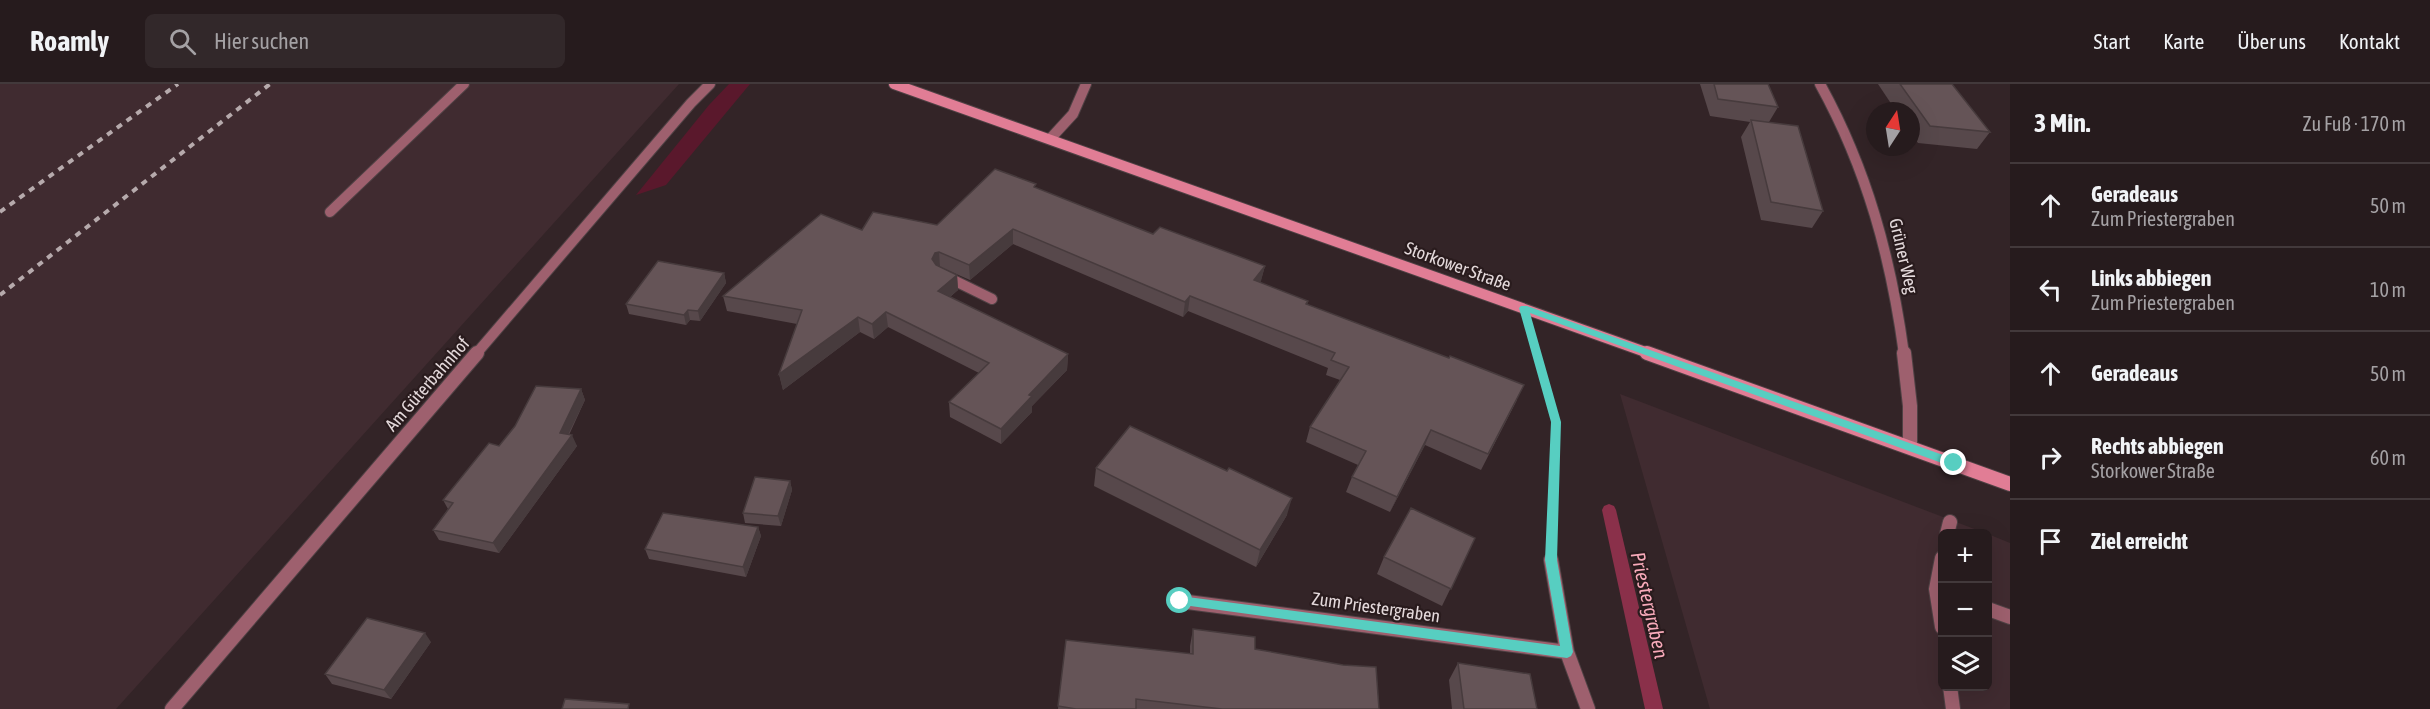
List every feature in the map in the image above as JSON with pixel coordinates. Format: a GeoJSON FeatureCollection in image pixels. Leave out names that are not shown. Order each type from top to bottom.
{"type":"FeatureCollection","features":[{"type":"Feature","properties":{"kind":"main road","name":"Storkower Straße"},"geometry":{"type":"LineString","coordinates":[[894,84],[2010,484]]}},
{"type":"Feature","properties":{"kind":"street"},"geometry":{"type":"LineString","coordinates":[[330,212],[464,84]]}},
{"type":"Feature","properties":{"kind":"street","name":"Am Güterbahnhof"},"geometry":{"type":"LineString","coordinates":[[172,709],[692,103],[711,84]]}},
{"type":"Feature","properties":{"kind":"street"},"geometry":{"type":"LineString","coordinates":[[1050,139],[1072,118],[1082,99],[1086,84]]}},
{"type":"Feature","properties":{"kind":"street","name":"Grüner Weg"},"geometry":{"type":"LineString","coordinates":[[1820,84],[1854,150],[1878,218],[1893,276],[1912,413],[1910,447]]}},
{"type":"Feature","properties":{"kind":"street"},"geometry":{"type":"LineString","coordinates":[[940,274],[992,299]]}},
{"type":"Feature","properties":{"kind":"street"},"geometry":{"type":"LineString","coordinates":[[1551,560],[1567,652],[1588,709]]}},
{"type":"Feature","properties":{"kind":"street","name":"Zum Priestergraben"},"geometry":{"type":"LineString","coordinates":[[1180,601],[1567,652]]}},
{"type":"Feature","properties":{"kind":"street"},"geometry":{"type":"LineString","coordinates":[[1992,610],[2010,617]]}},
{"type":"Feature","properties":{"kind":"street"},"geometry":{"type":"LineString","coordinates":[[1951,691],[1953,709]]}},
{"type":"Feature","properties":{"kind":"path"},"geometry":{"type":"LineString","coordinates":[[1524,308],[1556,422],[1551,560]]}},
{"type":"Feature","properties":{"kind":"shaded area"},"geometry":{"type":"Polygon","coordinates":[[[0,84],[679,84],[116,709],[0,709],[0,84]]]}},
{"type":"Feature","properties":{"kind":"shaded area"},"geometry":{"type":"Polygon","coordinates":[[[729,84],[750,84],[666,185],[636,195],[709,105],[729,84]]]}},
{"type":"Feature","properties":{"kind":"shaded area"},"geometry":{"type":"Polygon","coordinates":[[[1620,394],[1974,529],[1938,529],[1938,691],[1992,691],[1992,536],[2010,543],[2010,709],[1710,709],[1620,394]]]}},
{"type":"Feature","properties":{"kind":"building"},"geometry":{"type":"Polygon","coordinates":[[[1714,84],[1768,84],[1778,107],[1718,99],[1714,84]]]}},
{"type":"Feature","properties":{"kind":"building"},"geometry":{"type":"Polygon","coordinates":[[[1900,84],[1952,84],[1990,132],[1930,126],[1920,112],[1920,102],[1913,102],[1900,84]]]}},
{"type":"Feature","properties":{"kind":"building"},"geometry":{"type":"Polygon","coordinates":[[[1751,120],[1798,126],[1823,211],[1771,202],[1751,120]]]}},
{"type":"Feature","properties":{"kind":"building"},"geometry":{"type":"Polygon","coordinates":[[[995,169],[1036,184],[1034,187],[1153,234],[1160,227],[1265,266],[1254,280],[1308,301],[1306,304],[1524,385],[1488,454],[1431,430],[1397,497],[1352,477],[1366,451],[1310,427],[1349,367],[1331,360],[1335,353],[1190,296],[1185,302],[1013,229],[969,265],[939,252],[935,253],[932,259],[936,265],[957,275],[938,291],[1068,354],[1001,429],[949,402],[989,363],[886,312],[872,324],[858,317],[779,374],[802,310],[723,296],[821,214],[862,230],[873,212],[937,225],[995,169]]]}},
{"type":"Feature","properties":{"kind":"building"},"geometry":{"type":"Polygon","coordinates":[[[658,261],[724,273],[698,311],[688,310],[684,315],[626,304],[658,261]]]}},
{"type":"Feature","properties":{"kind":"building"},"geometry":{"type":"Polygon","coordinates":[[[536,386],[581,389],[560,433],[572,435],[493,543],[433,530],[453,503],[443,500],[489,443],[499,446],[515,426],[536,386]]]}},
{"type":"Feature","properties":{"kind":"building"},"geometry":{"type":"Polygon","coordinates":[[[1130,426],[1227,471],[1229,468],[1292,498],[1260,550],[1096,468],[1130,426]]]}},
{"type":"Feature","properties":{"kind":"building"},"geometry":{"type":"Polygon","coordinates":[[[755,477],[790,481],[778,516],[743,513],[755,477]]]}},
{"type":"Feature","properties":{"kind":"building"},"geometry":{"type":"Polygon","coordinates":[[[1411,508],[1475,538],[1451,589],[1384,557],[1411,508]]]}},
{"type":"Feature","properties":{"kind":"building"},"geometry":{"type":"Polygon","coordinates":[[[663,513],[758,527],[743,567],[645,549],[663,513]]]}},
{"type":"Feature","properties":{"kind":"building"},"geometry":{"type":"Polygon","coordinates":[[[367,618],[425,633],[384,690],[325,674],[367,618]]]}},
{"type":"Feature","properties":{"kind":"building"},"geometry":{"type":"Polygon","coordinates":[[[1193,629],[1255,637],[1255,649],[1343,665],[1376,667],[1379,709],[1222,709],[1136,699],[1136,709],[1076,709],[1058,706],[1066,640],[1193,654],[1193,629]]]}},
{"type":"Feature","properties":{"kind":"building"},"geometry":{"type":"Polygon","coordinates":[[[1458,663],[1530,674],[1537,709],[1464,709],[1458,663]]]}},
{"type":"Feature","properties":{"kind":"building"},"geometry":{"type":"Polygon","coordinates":[[[565,699],[629,704],[628,709],[562,709],[565,699]]]}},
{"type":"Feature","properties":{"kind":"waterway","name":"Priestergraben"},"geometry":{"type":"LineString","coordinates":[[1609,510],[1654,709]]}},
{"type":"Feature","properties":{"kind":"railway"},"geometry":{"type":"LineString","coordinates":[[0,212],[178,84]]}},
{"type":"Feature","properties":{"kind":"railway"},"geometry":{"type":"LineString","coordinates":[[0,295],[270,84]]}},
{"type":"Feature","properties":{"kind":"route"},"geometry":{"type":"LineString","coordinates":[[1180,601],[1567,652],[1551,560],[1556,422],[1524,308],[1954,463]]}}]}
